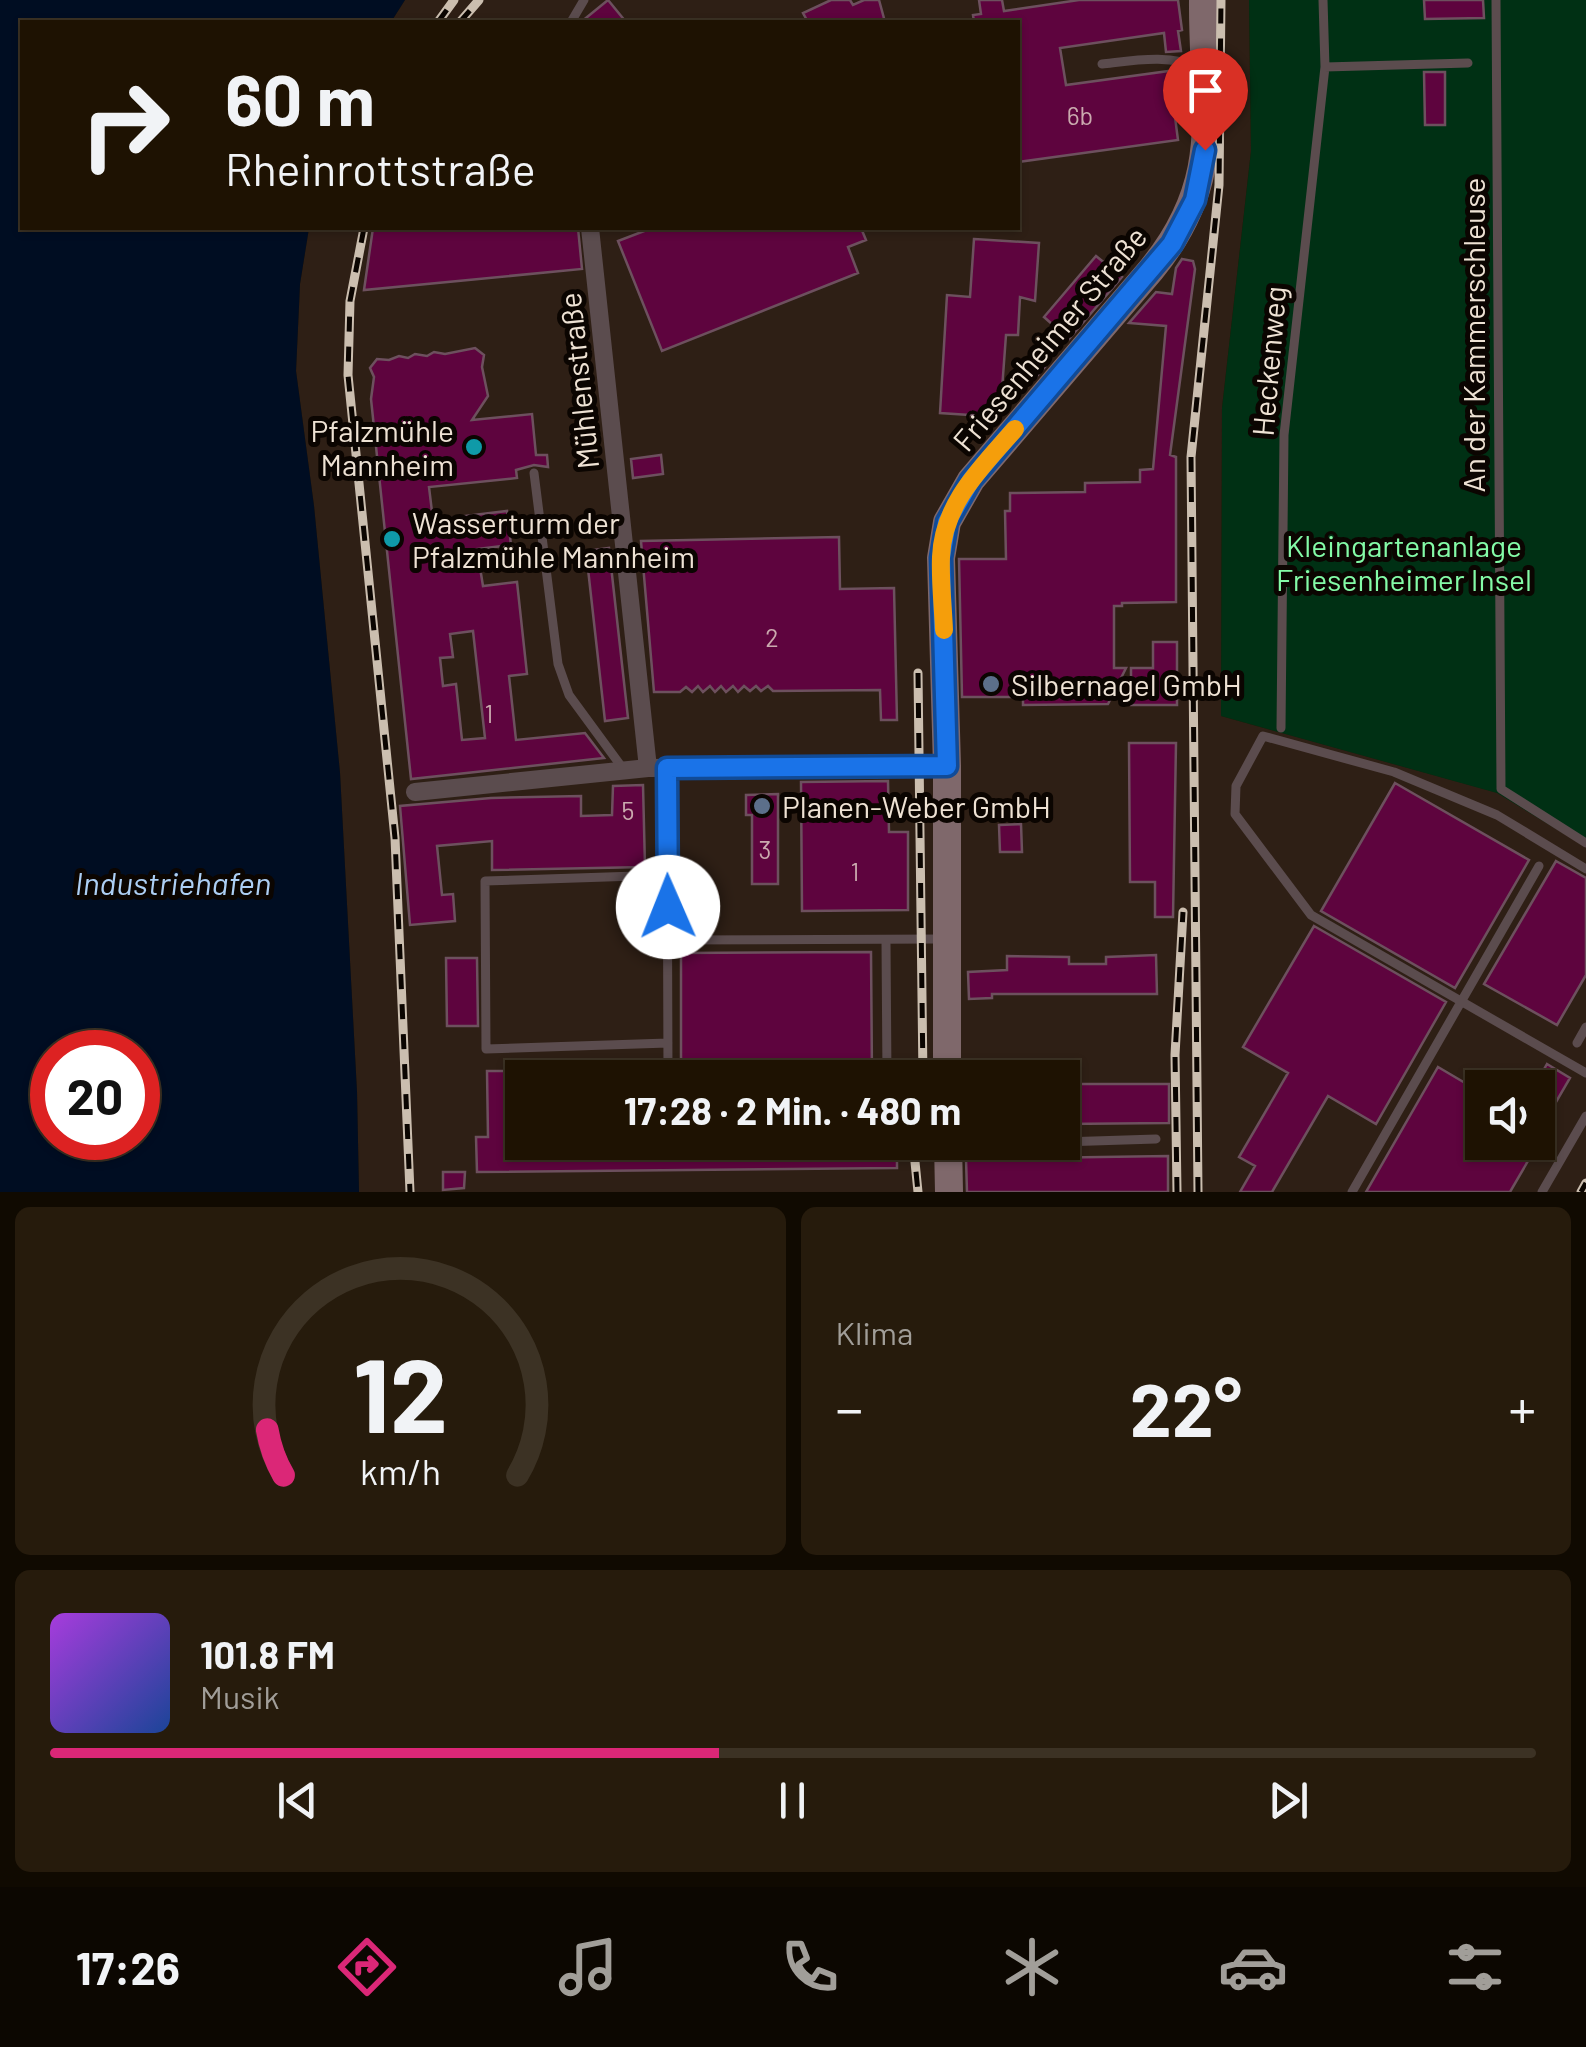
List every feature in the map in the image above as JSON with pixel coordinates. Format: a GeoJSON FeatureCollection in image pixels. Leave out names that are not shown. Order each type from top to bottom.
{"type":"FeatureCollection","features":[{"type":"Feature","properties":{"kind":"street","name":"Friesenheimer Straße"},"geometry":{"type":"LineString","coordinates":[[947,1060],[947,766],[941,558],[947,522],[971,480],[1151,270],[1181,229],[1195,200],[1206,158],[1203,0]]}},
{"type":"Feature","properties":{"kind":"street","name":"Mühlenstraße"},"geometry":{"type":"LineString","coordinates":[[590,230],[648,768]]}},
{"type":"Feature","properties":{"kind":"street"},"geometry":{"type":"LineString","coordinates":[[415,792],[648,768],[947,766]]}},
{"type":"Feature","properties":{"kind":"street"},"geometry":{"type":"LineString","coordinates":[[948,1160],[949,1192]]}},
{"type":"Feature","properties":{"kind":"lane","name":"Heckenweg"},"geometry":{"type":"LineString","coordinates":[[1282,728],[1284,436],[1324,67],[1323,0]]}},
{"type":"Feature","properties":{"kind":"lane","name":"An der Kammerschleuse"},"geometry":{"type":"LineString","coordinates":[[1496,0],[1501,789],[1586,843]]}},
{"type":"Feature","properties":{"kind":"lane"},"geometry":{"type":"LineString","coordinates":[[1102,64],[1154,58],[1189,62],[1204,69]]}},
{"type":"Feature","properties":{"kind":"lane"},"geometry":{"type":"LineString","coordinates":[[1324,67],[1468,64]]}},
{"type":"Feature","properties":{"kind":"lane"},"geometry":{"type":"LineString","coordinates":[[534,473],[558,664],[569,695],[624,770]]}},
{"type":"Feature","properties":{"kind":"lane"},"geometry":{"type":"LineString","coordinates":[[1586,869],[1497,815],[1394,772],[1263,736],[1236,786],[1235,814],[1310,915],[1586,1073]]}},
{"type":"Feature","properties":{"kind":"lane"},"geometry":{"type":"LineString","coordinates":[[667,768],[668,1060]]}},
{"type":"Feature","properties":{"kind":"lane"},"geometry":{"type":"LineString","coordinates":[[1352,1192],[1539,866]]}},
{"type":"Feature","properties":{"kind":"lane"},"geometry":{"type":"LineString","coordinates":[[667,875],[485,881],[486,1049],[668,1043]]}},
{"type":"Feature","properties":{"kind":"lane"},"geometry":{"type":"LineString","coordinates":[[668,940],[886,937],[887,1060]]}},
{"type":"Feature","properties":{"kind":"lane"},"geometry":{"type":"LineString","coordinates":[[886,942],[946,939]]}},
{"type":"Feature","properties":{"kind":"lane"},"geometry":{"type":"LineString","coordinates":[[1577,1043],[1586,1027]]}},
{"type":"Feature","properties":{"kind":"lane"},"geometry":{"type":"LineString","coordinates":[[1542,1192],[1586,1116]]}},
{"type":"Feature","properties":{"kind":"lane"},"geometry":{"type":"LineString","coordinates":[[1080,1141],[1156,1139]]}},
{"type":"Feature","properties":{"kind":"shaded area"},"geometry":{"type":"Polygon","coordinates":[[[405,0],[1249,0],[1251,151],[1222,408],[1221,716],[1498,793],[1586,847],[1586,1192],[359,1192],[340,773],[314,506],[296,371],[300,284],[309,230],[1020,230],[1020,20],[392,20],[405,0]]]}},
{"type":"Feature","properties":{"kind":"green space","name":"Kleingartenanlage Friesenheimer Insel"},"geometry":{"type":"Polygon","coordinates":[[[1249,0],[1586,0],[1586,847],[1497,793],[1221,716],[1222,408],[1251,151],[1249,0]]]}},
{"type":"Feature","properties":{"kind":"water","name":"Industriehafen"},"geometry":{"type":"Polygon","coordinates":[[[0,0],[405,0],[392,20],[20,20],[20,230],[309,230],[300,284],[296,371],[314,506],[340,773],[359,1192],[0,1192],[0,0]]]}},
{"type":"Feature","properties":{"kind":"building"},"geometry":{"type":"Polygon","coordinates":[[[608,0],[624,20],[583,20],[608,0]]]}},
{"type":"Feature","properties":{"kind":"building"},"geometry":{"type":"Polygon","coordinates":[[[831,0],[850,0],[853,5],[879,0],[884,20],[807,20],[803,13],[831,0]]]}},
{"type":"Feature","properties":{"kind":"building"},"geometry":{"type":"Polygon","coordinates":[[[979,0],[1002,0],[1004,11],[1079,0],[1178,0],[1181,51],[1166,52],[1164,33],[1060,48],[1066,85],[1169,71],[1178,140],[1020,162],[1020,20],[974,20],[973,15],[981,14],[979,0]]]}},
{"type":"Feature","properties":{"kind":"building"},"geometry":{"type":"Polygon","coordinates":[[[1424,0],[1483,0],[1484,18],[1425,19],[1424,0]]]}},
{"type":"Feature","properties":{"kind":"building"},"geometry":{"type":"Polygon","coordinates":[[[1424,72],[1445,72],[1445,125],[1425,125],[1424,72]]]}},
{"type":"Feature","properties":{"kind":"building"},"geometry":{"type":"Polygon","coordinates":[[[373,230],[578,230],[582,269],[364,290],[373,230]]]}},
{"type":"Feature","properties":{"kind":"building"},"geometry":{"type":"Polygon","coordinates":[[[647,230],[862,230],[866,240],[848,247],[858,273],[662,351],[618,241],[647,230]]]}},
{"type":"Feature","properties":{"kind":"building"},"geometry":{"type":"Polygon","coordinates":[[[974,239],[1039,243],[1035,301],[1020,297],[1018,335],[1006,335],[1000,417],[940,413],[947,295],[970,297],[974,239]]]}},
{"type":"Feature","properties":{"kind":"building"},"geometry":{"type":"Polygon","coordinates":[[[1096,256],[1122,277],[1069,339],[1044,317],[1096,256]]]}},
{"type":"Feature","properties":{"kind":"building"},"geometry":{"type":"Polygon","coordinates":[[[1182,259],[1193,261],[1195,269],[1170,455],[1176,457],[1176,602],[1114,606],[1114,668],[1126,668],[1108,704],[1023,705],[1023,697],[962,697],[959,559],[1006,559],[1005,511],[1010,511],[1010,493],[1085,492],[1085,483],[1140,482],[1140,470],[1153,469],[1166,326],[1129,323],[1156,292],[1172,294],[1176,268],[1182,259]]]}},
{"type":"Feature","properties":{"kind":"building"},"geometry":{"type":"Polygon","coordinates":[[[475,348],[484,355],[482,367],[488,396],[472,420],[532,414],[536,455],[547,455],[548,467],[534,465],[516,470],[517,478],[429,487],[433,520],[507,511],[511,545],[477,549],[483,586],[517,582],[527,674],[509,676],[516,740],[585,733],[604,758],[411,779],[371,399],[374,377],[370,368],[377,359],[475,348]],[[473,631],[450,634],[453,657],[440,658],[443,686],[456,684],[462,740],[485,738],[473,631]]]}},
{"type":"Feature","properties":{"kind":"building"},"geometry":{"type":"Polygon","coordinates":[[[1033,357],[1045,367],[1029,385],[1017,375],[1033,357]]]}},
{"type":"Feature","properties":{"kind":"building"},"geometry":{"type":"Polygon","coordinates":[[[661,455],[663,474],[633,478],[631,459],[661,455]]]}},
{"type":"Feature","properties":{"kind":"building"},"geometry":{"type":"Polygon","coordinates":[[[839,537],[840,589],[894,588],[897,720],[881,720],[880,690],[773,691],[768,686],[761,691],[756,686],[750,691],[744,686],[738,692],[733,686],[726,692],[721,686],[715,692],[710,686],[703,692],[698,686],[692,692],[686,687],[680,692],[654,692],[641,541],[839,537]]]}},
{"type":"Feature","properties":{"kind":"building"},"geometry":{"type":"Polygon","coordinates":[[[609,548],[628,718],[605,721],[586,551],[609,548]]]}},
{"type":"Feature","properties":{"kind":"building"},"geometry":{"type":"Polygon","coordinates":[[[1153,642],[1177,642],[1177,705],[1131,705],[1131,668],[1153,668],[1153,642]]]}},
{"type":"Feature","properties":{"kind":"building"},"geometry":{"type":"Polygon","coordinates":[[[1129,743],[1176,743],[1173,917],[1155,917],[1155,882],[1130,882],[1129,743]]]}},
{"type":"Feature","properties":{"kind":"building"},"geometry":{"type":"Polygon","coordinates":[[[888,781],[889,832],[908,832],[908,910],[802,911],[801,782],[888,781]]]}},
{"type":"Feature","properties":{"kind":"building"},"geometry":{"type":"Polygon","coordinates":[[[1395,783],[1529,860],[1455,988],[1321,911],[1395,783]]]}},
{"type":"Feature","properties":{"kind":"building"},"geometry":{"type":"Polygon","coordinates":[[[643,785],[645,867],[492,870],[492,841],[437,846],[442,895],[453,894],[455,921],[410,925],[400,806],[581,796],[581,816],[612,815],[613,786],[643,785]]]}},
{"type":"Feature","properties":{"kind":"building"},"geometry":{"type":"Polygon","coordinates":[[[778,794],[778,884],[752,884],[752,815],[746,815],[746,795],[778,794]]]}},
{"type":"Feature","properties":{"kind":"building"},"geometry":{"type":"Polygon","coordinates":[[[1021,824],[1022,852],[1000,852],[999,825],[1021,824]]]}},
{"type":"Feature","properties":{"kind":"building"},"geometry":{"type":"Polygon","coordinates":[[[1556,861],[1586,878],[1586,975],[1557,1025],[1484,984],[1556,861]]]}},
{"type":"Feature","properties":{"kind":"building"},"geometry":{"type":"Polygon","coordinates":[[[1314,926],[1446,1002],[1376,1124],[1328,1096],[1272,1192],[1240,1192],[1255,1166],[1239,1157],[1288,1073],[1243,1047],[1314,926]]]}},
{"type":"Feature","properties":{"kind":"building"},"geometry":{"type":"Polygon","coordinates":[[[871,952],[872,1060],[681,1060],[681,953],[871,952]]]}},
{"type":"Feature","properties":{"kind":"building"},"geometry":{"type":"Polygon","coordinates":[[[1156,955],[1157,994],[992,994],[992,998],[969,999],[968,972],[1007,970],[1007,956],[1069,957],[1069,964],[1106,964],[1106,957],[1156,955]]]}},
{"type":"Feature","properties":{"kind":"building"},"geometry":{"type":"Polygon","coordinates":[[[446,958],[477,958],[478,1026],[447,1026],[446,958]]]}},
{"type":"Feature","properties":{"kind":"building"},"geometry":{"type":"Polygon","coordinates":[[[1547,1064],[1570,1078],[1555,1104],[1555,1070],[1544,1070],[1547,1064]]]}},
{"type":"Feature","properties":{"kind":"building"},"geometry":{"type":"Polygon","coordinates":[[[1438,1067],[1465,1083],[1465,1160],[1529,1160],[1510,1192],[1366,1192],[1438,1067]]]}},
{"type":"Feature","properties":{"kind":"building"},"geometry":{"type":"Polygon","coordinates":[[[487,1071],[505,1071],[505,1160],[897,1160],[897,1168],[477,1172],[476,1137],[488,1137],[487,1071]]]}},
{"type":"Feature","properties":{"kind":"building"},"geometry":{"type":"Polygon","coordinates":[[[1080,1084],[1169,1084],[1169,1123],[1080,1124],[1080,1084]]]}},
{"type":"Feature","properties":{"kind":"building"},"geometry":{"type":"Polygon","coordinates":[[[1168,1156],[1168,1192],[967,1192],[966,1160],[1168,1156]]]}},
{"type":"Feature","properties":{"kind":"building"},"geometry":{"type":"Polygon","coordinates":[[[443,1172],[465,1172],[464,1188],[443,1190],[443,1172]]]}},
{"type":"Feature","properties":{"kind":"railway"},"geometry":{"type":"LineString","coordinates":[[439,20],[454,0]]}},
{"type":"Feature","properties":{"kind":"railway"},"geometry":{"type":"LineString","coordinates":[[462,20],[479,0]]}},
{"type":"Feature","properties":{"kind":"railway"},"geometry":{"type":"LineString","coordinates":[[1198,1192],[1191,457],[1219,185],[1221,0]]}},
{"type":"Feature","properties":{"kind":"railway"},"geometry":{"type":"LineString","coordinates":[[364,230],[350,301],[348,375],[395,838],[410,1192]]}},
{"type":"Feature","properties":{"kind":"railway"},"geometry":{"type":"LineString","coordinates":[[918,673],[923,1060]]}},
{"type":"Feature","properties":{"kind":"railway"},"geometry":{"type":"LineString","coordinates":[[1177,1192],[1175,1055],[1183,912]]}},
{"type":"Feature","properties":{"kind":"railway"},"geometry":{"type":"LineString","coordinates":[[915,1160],[918,1192]]}},
{"type":"Feature","properties":{"kind":"railway"},"geometry":{"type":"LineString","coordinates":[[1581,1192],[1586,1183]]}},
{"type":"Feature","properties":{"kind":"slow traffic"},"geometry":{"type":"LineString","coordinates":[[944,630],[941,558],[947,522],[971,480],[1015,429]]}},
{"type":"Feature","properties":{"kind":"place","name":"Pfalzmühle Mannheim"},"geometry":{"type":"Point","coordinates":[474,447]}},
{"type":"Feature","properties":{"kind":"place","name":"Wasserturm der Pfalzmühle Mannheim"},"geometry":{"type":"Point","coordinates":[392,539]}},
{"type":"Feature","properties":{"kind":"place","name":"Silbernagel GmbH"},"geometry":{"type":"Point","coordinates":[991,684]}},
{"type":"Feature","properties":{"kind":"place","name":"Planen-Weber GmbH"},"geometry":{"type":"Point","coordinates":[762,806]}},
{"type":"Feature","properties":{"kind":"route"},"geometry":{"type":"LineString","coordinates":[[668,907],[667,768],[947,766],[941,558],[947,522],[971,480],[1172,244],[1195,200],[1205,150]]}}]}
